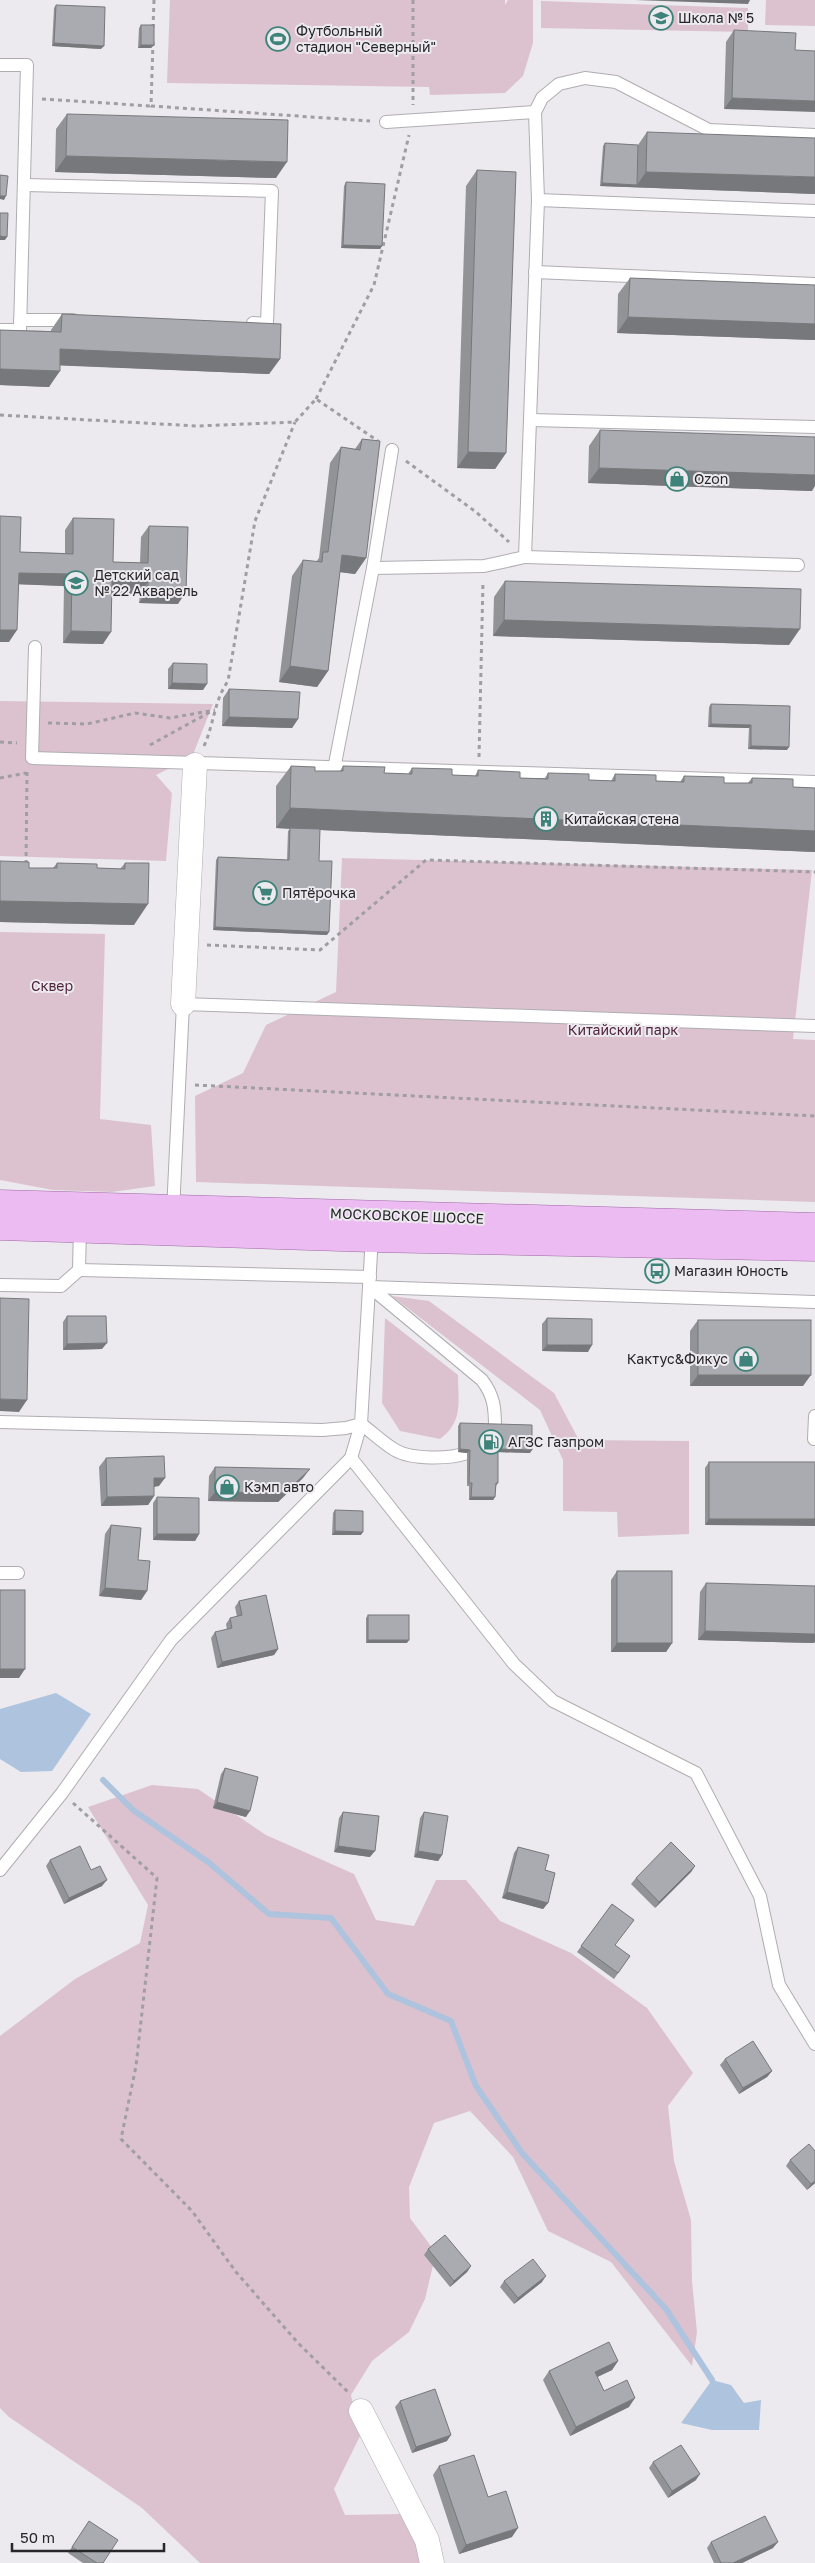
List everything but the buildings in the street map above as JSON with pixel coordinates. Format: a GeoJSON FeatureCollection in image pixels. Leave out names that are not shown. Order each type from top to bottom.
{"type":"FeatureCollection","features":[{"type":"Feature","properties":{"kind":"main road","name":"МОСКОВСКОЕ ШОССЕ"},"geometry":{"type":"LineString","coordinates":[[0,1204],[172,1220],[372,1226],[815,1247]]}},
{"type":"Feature","properties":{"kind":"main road","name":"МОСКОВСКОЕ ШОССЕ"},"geometry":{"type":"LineString","coordinates":[[0,1226],[80,1228],[172,1220]]}},
{"type":"Feature","properties":{"kind":"main road","name":"МОСКОВСКОЕ ШОССЕ"},"geometry":{"type":"LineString","coordinates":[[372,1226],[815,1227]]}},
{"type":"Feature","properties":{"kind":"street"},"geometry":{"type":"LineString","coordinates":[[183,1004],[195,765]]}},
{"type":"Feature","properties":{"kind":"street"},"geometry":{"type":"LineString","coordinates":[[361,2411],[427,2540],[432,2563]]}},
{"type":"Feature","properties":{"kind":"lane"},"geometry":{"type":"LineString","coordinates":[[0,65],[27,66],[20,330],[0,330]]}},
{"type":"Feature","properties":{"kind":"lane"},"geometry":{"type":"LineString","coordinates":[[524,557],[538,200],[535,112],[542,98],[559,84],[584,78],[616,82],[709,130],[815,135]]}},
{"type":"Feature","properties":{"kind":"lane"},"geometry":{"type":"LineString","coordinates":[[386,122],[535,112]]}},
{"type":"Feature","properties":{"kind":"lane"},"geometry":{"type":"LineString","coordinates":[[25,186],[272,191],[267,324],[238,323]]}},
{"type":"Feature","properties":{"kind":"lane"},"geometry":{"type":"LineString","coordinates":[[538,200],[815,211]]}},
{"type":"Feature","properties":{"kind":"lane"},"geometry":{"type":"LineString","coordinates":[[535,272],[815,284]]}},
{"type":"Feature","properties":{"kind":"lane"},"geometry":{"type":"LineString","coordinates":[[20,320],[89,321]]}},
{"type":"Feature","properties":{"kind":"lane"},"geometry":{"type":"LineString","coordinates":[[530,420],[815,427]]}},
{"type":"Feature","properties":{"kind":"lane"},"geometry":{"type":"LineString","coordinates":[[334,769],[373,568],[392,450]]}},
{"type":"Feature","properties":{"kind":"lane"},"geometry":{"type":"LineString","coordinates":[[373,568],[484,566],[524,557],[798,565]]}},
{"type":"Feature","properties":{"kind":"lane"},"geometry":{"type":"LineString","coordinates":[[35,647],[32,758],[195,765],[815,782]]}},
{"type":"Feature","properties":{"kind":"lane"},"geometry":{"type":"LineString","coordinates":[[172,1220],[183,1004],[815,1026]]}},
{"type":"Feature","properties":{"kind":"lane"},"geometry":{"type":"LineString","coordinates":[[0,1870],[62,1793],[171,1640],[351,1458],[361,1424],[372,1226]]}},
{"type":"Feature","properties":{"kind":"lane"},"geometry":{"type":"LineString","coordinates":[[0,1285],[61,1286],[78,1270],[80,1228]]}},
{"type":"Feature","properties":{"kind":"lane"},"geometry":{"type":"LineString","coordinates":[[78,1270],[815,1302]]}},
{"type":"Feature","properties":{"kind":"lane"},"geometry":{"type":"LineString","coordinates":[[370,1282],[482,1380],[492,1392],[495,1405],[495,1427]]}},
{"type":"Feature","properties":{"kind":"lane"},"geometry":{"type":"LineString","coordinates":[[814,1439],[815,1416]]}},
{"type":"Feature","properties":{"kind":"lane"},"geometry":{"type":"LineString","coordinates":[[0,1422],[322,1430],[346,1428],[361,1424]]}},
{"type":"Feature","properties":{"kind":"lane"},"geometry":{"type":"LineString","coordinates":[[361,1424],[396,1451],[436,1458],[453,1458],[467,1453]]}},
{"type":"Feature","properties":{"kind":"lane"},"geometry":{"type":"LineString","coordinates":[[351,1458],[514,1664],[553,1701],[696,1773],[760,1896],[779,1985],[815,2044]]}},
{"type":"Feature","properties":{"kind":"lane"},"geometry":{"type":"LineString","coordinates":[[0,1573],[18,1573]]}},
{"type":"Feature","properties":{"kind":"path"},"geometry":{"type":"LineString","coordinates":[[153,29],[154,0]]}},
{"type":"Feature","properties":{"kind":"path"},"geometry":{"type":"LineString","coordinates":[[195,765],[210,734],[218,696],[228,681],[255,520],[295,422],[316,399],[374,285],[413,120],[412,0]]}},
{"type":"Feature","properties":{"kind":"path"},"geometry":{"type":"LineString","coordinates":[[151,106],[153,39]]}},
{"type":"Feature","properties":{"kind":"path"},"geometry":{"type":"LineString","coordinates":[[27,98],[386,122]]}},
{"type":"Feature","properties":{"kind":"path"},"geometry":{"type":"LineString","coordinates":[[316,399],[392,450],[476,512],[524,557]]}},
{"type":"Feature","properties":{"kind":"path"},"geometry":{"type":"LineString","coordinates":[[0,415],[197,426],[295,422]]}},
{"type":"Feature","properties":{"kind":"path"},"geometry":{"type":"LineString","coordinates":[[478,772],[484,566]]}},
{"type":"Feature","properties":{"kind":"path"},"geometry":{"type":"LineString","coordinates":[[33,723],[87,724],[136,713],[170,718],[215,710]]}},
{"type":"Feature","properties":{"kind":"path"},"geometry":{"type":"LineString","coordinates":[[120,762],[215,710]]}},
{"type":"Feature","properties":{"kind":"path"},"geometry":{"type":"LineString","coordinates":[[26,864],[26,773],[32,758]]}},
{"type":"Feature","properties":{"kind":"path"},"geometry":{"type":"LineString","coordinates":[[0,778],[26,773]]}},
{"type":"Feature","properties":{"kind":"path"},"geometry":{"type":"LineString","coordinates":[[186,944],[320,950],[426,860],[815,872]]}},
{"type":"Feature","properties":{"kind":"path"},"geometry":{"type":"LineString","coordinates":[[179,1084],[815,1116]]}},
{"type":"Feature","properties":{"kind":"path"},"geometry":{"type":"LineString","coordinates":[[62,1793],[157,1878],[136,2066],[122,2139],[192,2211],[236,2272],[298,2343],[351,2396],[361,2411]]}},
{"type":"Feature","properties":{"kind":"green space"},"geometry":{"type":"Polygon","coordinates":[[[170,0],[505,0],[505,5],[508,0],[533,0],[533,43],[523,76],[505,93],[430,95],[429,87],[167,83],[170,0]]]}},
{"type":"Feature","properties":{"kind":"green space"},"geometry":{"type":"Polygon","coordinates":[[[766,0],[815,0],[815,26],[765,25],[766,0]]]}},
{"type":"Feature","properties":{"kind":"green space"},"geometry":{"type":"Polygon","coordinates":[[[541,1],[748,8],[748,32],[541,28],[541,1]]]}},
{"type":"Feature","properties":{"kind":"green space"},"geometry":{"type":"Polygon","coordinates":[[[0,701],[213,704],[192,757],[156,775],[172,793],[166,861],[0,856],[0,701]]]}},
{"type":"Feature","properties":{"kind":"green space","name":"Китайский парк"},"geometry":{"type":"Polygon","coordinates":[[[342,858],[812,870],[793,1039],[815,1040],[815,1202],[196,1182],[195,1096],[243,1073],[266,1025],[336,992],[342,858]]]}},
{"type":"Feature","properties":{"kind":"green space","name":"Сквер"},"geometry":{"type":"Polygon","coordinates":[[[0,932],[105,934],[100,1119],[151,1125],[155,1186],[112,1192],[53,1190],[0,1180],[0,932]]]}},
{"type":"Feature","properties":{"kind":"green space"},"geometry":{"type":"Polygon","coordinates":[[[392,1296],[429,1301],[554,1393],[579,1440],[689,1441],[689,1534],[618,1537],[617,1512],[563,1511],[563,1460],[540,1410],[392,1296]]]}},
{"type":"Feature","properties":{"kind":"green space"},"geometry":{"type":"Polygon","coordinates":[[[385,1318],[458,1375],[459,1402],[456,1418],[448,1432],[440,1439],[400,1431],[382,1403],[385,1318]]]}},
{"type":"Feature","properties":{"kind":"green space"},"geometry":{"type":"Polygon","coordinates":[[[152,1785],[198,1789],[266,1835],[354,1874],[376,1920],[414,1926],[436,1880],[466,1880],[500,1921],[571,1953],[647,2008],[693,2073],[668,2106],[674,2161],[691,2220],[692,2281],[697,2332],[692,2366],[611,2262],[548,2231],[513,2157],[470,2111],[434,2123],[409,2187],[410,2218],[436,2253],[425,2299],[409,2332],[372,2361],[351,2395],[360,2436],[334,2489],[345,2515],[400,2514],[419,2542],[424,2563],[200,2563],[142,2508],[9,2417],[0,2408],[0,2036],[75,1979],[140,1943],[148,1905],[88,1807],[152,1785]]]}},
{"type":"Feature","properties":{"kind":"water"},"geometry":{"type":"Polygon","coordinates":[[[56,1693],[91,1714],[52,1771],[21,1772],[0,1759],[0,1709],[56,1693]]]}},
{"type":"Feature","properties":{"kind":"water"},"geometry":{"type":"Polygon","coordinates":[[[712,2380],[731,2385],[744,2403],[761,2400],[759,2430],[712,2430],[681,2423],[712,2380]]]}},
{"type":"Feature","properties":{"kind":"waterway"},"geometry":{"type":"LineString","coordinates":[[103,1780],[133,1810],[208,1862],[269,1914],[331,1918],[388,1994],[451,2021],[476,2086],[522,2153],[666,2309],[712,2380]]}},
{"type":"Feature","properties":{"kind":"place","name":"Школа № 5"},"geometry":{"type":"Point","coordinates":[661,18]}},
{"type":"Feature","properties":{"kind":"place","name":"Футбольный стадион \"Северный\""},"geometry":{"type":"Point","coordinates":[278,39]}},
{"type":"Feature","properties":{"kind":"place","name":"Ozon"},"geometry":{"type":"Point","coordinates":[677,479]}},
{"type":"Feature","properties":{"kind":"place","name":"Детский сад № 22 Акварель"},"geometry":{"type":"Point","coordinates":[76,583]}},
{"type":"Feature","properties":{"kind":"place","name":"Китайская стена"},"geometry":{"type":"Point","coordinates":[546,819]}},
{"type":"Feature","properties":{"kind":"place","name":"Пятёрочка"},"geometry":{"type":"Point","coordinates":[265,893]}},
{"type":"Feature","properties":{"kind":"place","name":"Магазин Юность"},"geometry":{"type":"Point","coordinates":[657,1271]}},
{"type":"Feature","properties":{"kind":"place","name":"Кактус&Фикус"},"geometry":{"type":"Point","coordinates":[746,1359]}},
{"type":"Feature","properties":{"kind":"place","name":"АГЗС Газпром"},"geometry":{"type":"Point","coordinates":[491,1442]}},
{"type":"Feature","properties":{"kind":"place","name":"Кэмп авто"},"geometry":{"type":"Point","coordinates":[227,1487]}}]}
